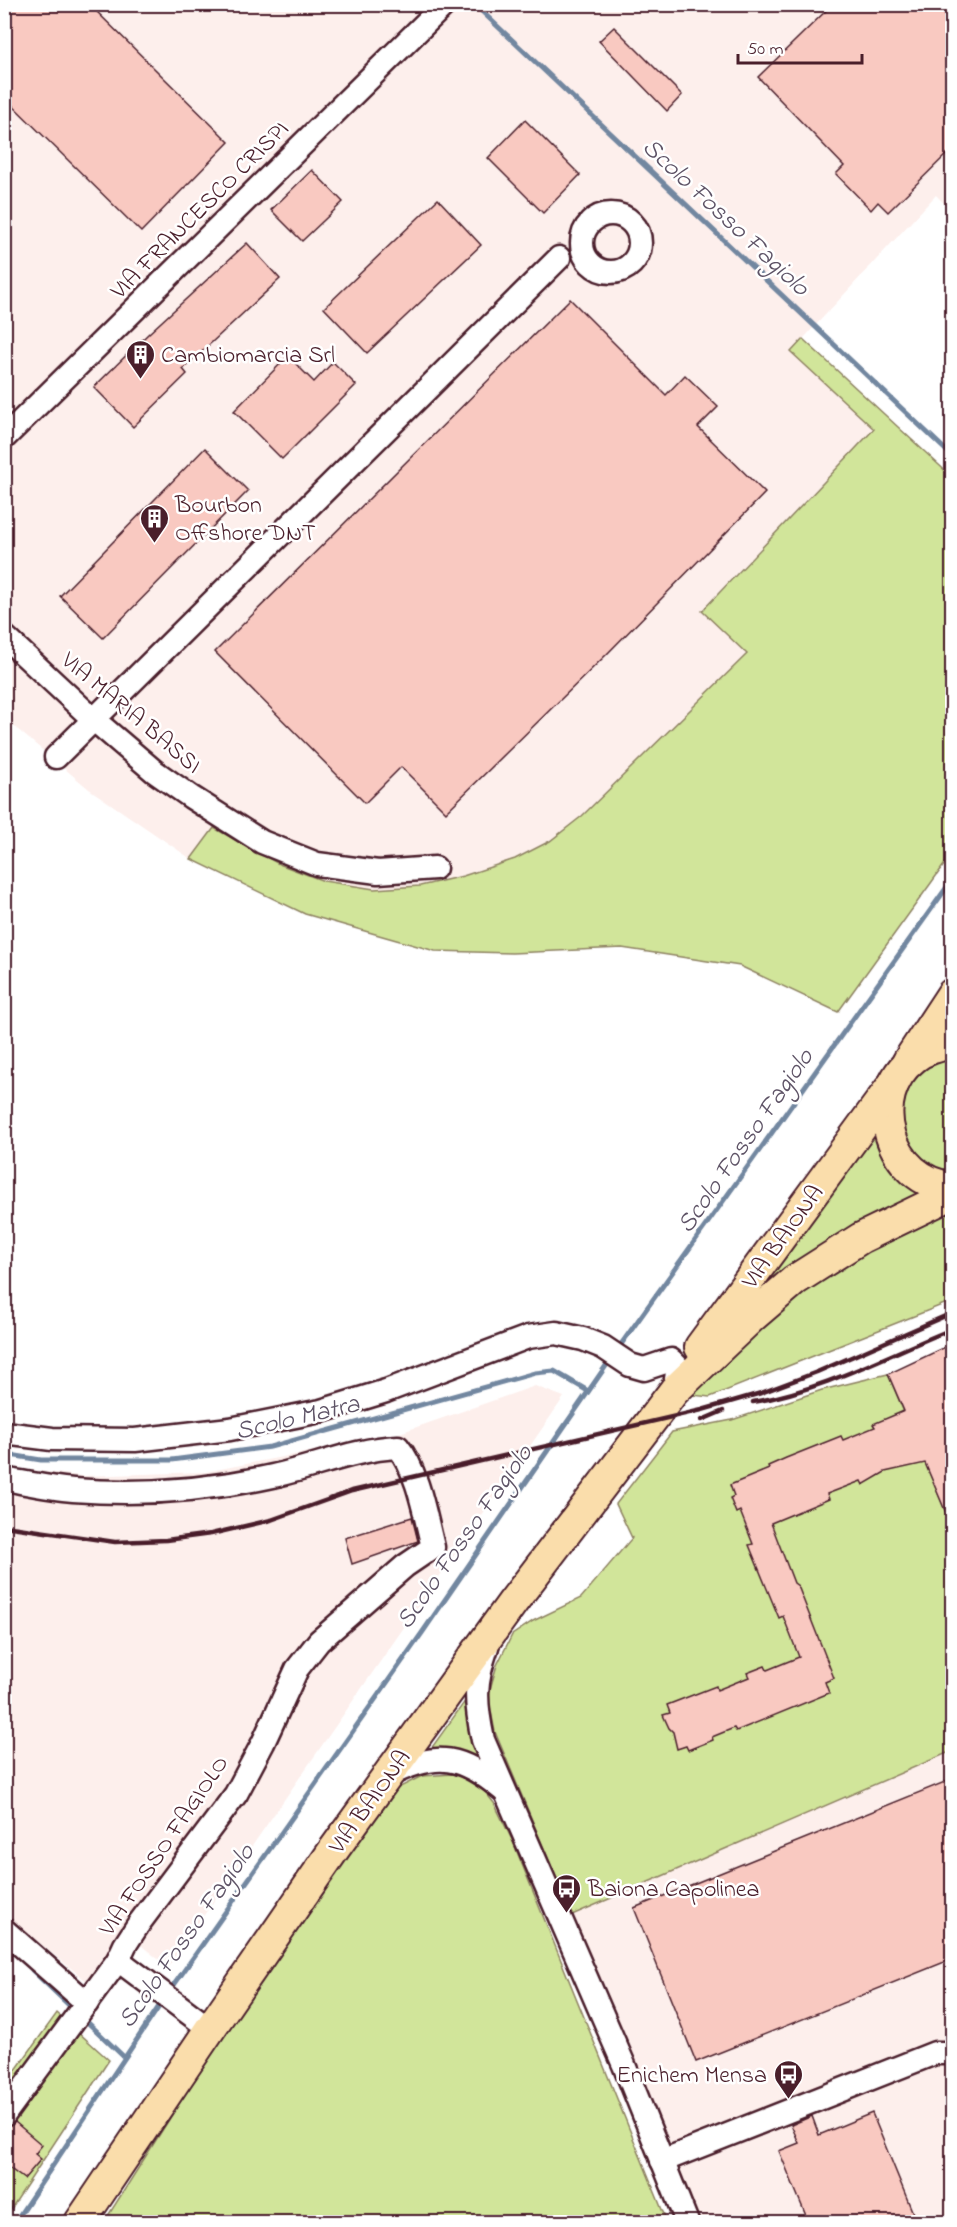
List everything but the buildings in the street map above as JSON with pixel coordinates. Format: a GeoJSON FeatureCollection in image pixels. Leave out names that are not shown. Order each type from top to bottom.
{"type":"FeatureCollection","features":[{"type":"Feature","properties":{"kind":"main road"},"geometry":{"type":"LineString","coordinates":[[952,994],[896,1078],[887,1101],[886,1121],[891,1140],[900,1157],[913,1172],[930,1182],[952,1187]]}},
{"type":"Feature","properties":{"kind":"main road"},"geometry":{"type":"LineString","coordinates":[[896,1078],[914,1058],[932,1048],[952,1043]]}},
{"type":"Feature","properties":{"kind":"main road","name":"VIA BAIONA"},"geometry":{"type":"LineString","coordinates":[[80,2223],[199,2021],[387,1776],[492,1630],[674,1391],[700,1348],[896,1078]]}},
{"type":"Feature","properties":{"kind":"main road","name":"VIA BAIONA"},"geometry":{"type":"LineString","coordinates":[[674,1391],[753,1316],[795,1280],[861,1238],[952,1194]]}},
{"type":"Feature","properties":{"kind":"street","name":"VIA FRANCESCO CRISPI"},"geometry":{"type":"LineString","coordinates":[[4,438],[438,11]]}},
{"type":"Feature","properties":{"kind":"street"},"geometry":{"type":"LineString","coordinates":[[56,757],[559,258],[564,250],[588,225],[594,219],[603,215],[622,216],[636,228],[639,246],[632,263],[615,272],[606,272],[590,263],[584,255],[582,240],[588,225]]}},
{"type":"Feature","properties":{"kind":"street"},"geometry":{"type":"LineString","coordinates":[[559,258],[584,255]]}},
{"type":"Feature","properties":{"kind":"street","name":"VIA MARIA BASSI"},"geometry":{"type":"LineString","coordinates":[[4,636],[93,719],[154,771],[262,842],[317,864],[378,872],[435,868]]}},
{"type":"Feature","properties":{"kind":"street"},"geometry":{"type":"LineString","coordinates":[[4,1433],[52,1439],[135,1440],[230,1429],[321,1410],[386,1391],[528,1337],[556,1333],[583,1338],[603,1347],[630,1365],[644,1369],[671,1359],[678,1367],[674,1391]]}},
{"type":"Feature","properties":{"kind":"street","name":"VIA FOSSO FAGIOLO"},"geometry":{"type":"LineString","coordinates":[[4,1479],[71,1490],[111,1492],[196,1488],[273,1476],[379,1448],[398,1446],[406,1456],[417,1486],[433,1546],[405,1566],[319,1641],[297,1669],[263,1743],[236,1794],[124,1945],[118,1960],[4,2115]]}},
{"type":"Feature","properties":{"kind":"street"},"geometry":{"type":"LineString","coordinates":[[492,1630],[480,1668],[476,1706],[483,1740],[624,2065],[687,2223]]}},
{"type":"Feature","properties":{"kind":"street"},"geometry":{"type":"LineString","coordinates":[[387,1776],[413,1763],[439,1759],[462,1762],[479,1771],[504,1791]]}},
{"type":"Feature","properties":{"kind":"street"},"geometry":{"type":"LineString","coordinates":[[4,1930],[81,2010]]}},
{"type":"Feature","properties":{"kind":"street","name":"VIA FOSSO FAGIOLO"},"geometry":{"type":"LineString","coordinates":[[118,1960],[199,2021]]}},
{"type":"Feature","properties":{"kind":"street"},"geometry":{"type":"LineString","coordinates":[[662,2161],[935,2053],[952,2053]]}},
{"type":"Feature","properties":{"kind":"shaded area"},"geometry":{"type":"Polygon","coordinates":[[[4,5],[952,5],[952,212],[936,195],[791,352],[875,428],[702,610],[748,654],[582,816],[550,841],[515,859],[463,876],[420,886],[374,889],[324,881],[279,864],[214,828],[191,859],[89,789],[5,719],[4,5]]]}},
{"type":"Feature","properties":{"kind":"shaded area"},"geometry":{"type":"Polygon","coordinates":[[[535,1386],[564,1397],[168,1967],[122,1930],[89,1983],[5,1915],[4,1467],[81,1476],[205,1472],[391,1436],[535,1386]]]}},
{"type":"Feature","properties":{"kind":"shaded area"},"geometry":{"type":"Polygon","coordinates":[[[952,1751],[952,2222],[701,2222],[572,1915],[952,1751]]]}},
{"type":"Feature","properties":{"kind":"green space"},"geometry":{"type":"Polygon","coordinates":[[[803,339],[952,477],[952,854],[838,1012],[740,966],[622,948],[512,953],[435,951],[305,914],[191,859],[214,828],[279,864],[324,881],[374,889],[420,886],[463,876],[515,859],[550,841],[582,816],[747,654],[702,611],[874,429],[791,352],[803,339]]]}},
{"type":"Feature","properties":{"kind":"green space"},"geometry":{"type":"Polygon","coordinates":[[[952,1057],[952,1176],[919,1159],[909,1145],[904,1130],[903,1113],[912,1083],[922,1071],[936,1062],[952,1057]]]}},
{"type":"Feature","properties":{"kind":"green space"},"geometry":{"type":"Polygon","coordinates":[[[881,1120],[933,1191],[763,1288],[760,1285],[881,1120]]]}},
{"type":"Feature","properties":{"kind":"green space"},"geometry":{"type":"Polygon","coordinates":[[[952,1208],[952,1301],[710,1397],[692,1395],[751,1335],[833,1264],[952,1208]]]}},
{"type":"Feature","properties":{"kind":"green space"},"geometry":{"type":"Polygon","coordinates":[[[888,1374],[952,1527],[952,1751],[572,1915],[495,1732],[488,1696],[497,1665],[512,1635],[533,1621],[581,1598],[632,1538],[616,1504],[672,1432],[732,1420],[822,1390],[888,1374]]]}},
{"type":"Feature","properties":{"kind":"green space"},"geometry":{"type":"Polygon","coordinates":[[[468,1697],[480,1759],[459,1750],[437,1752],[430,1750],[468,1697]]]}},
{"type":"Feature","properties":{"kind":"green space"},"geometry":{"type":"Polygon","coordinates":[[[453,1774],[478,1783],[494,1803],[513,1842],[667,2222],[104,2222],[264,1970],[396,1789],[422,1776],[453,1774]]]}},
{"type":"Feature","properties":{"kind":"green space"},"geometry":{"type":"Polygon","coordinates":[[[57,2013],[109,2060],[5,2218],[5,2085],[57,2013]]]}},
{"type":"Feature","properties":{"kind":"waterway","name":"Scolo Fosso Fagiolo"},"geometry":{"type":"LineString","coordinates":[[474,4],[952,456]]}},
{"type":"Feature","properties":{"kind":"waterway","name":"Scolo Fosso Fagiolo"},"geometry":{"type":"LineString","coordinates":[[617,1350],[952,880]]}},
{"type":"Feature","properties":{"kind":"waterway","name":"Scolo Fosso Fagiolo"},"geometry":{"type":"LineString","coordinates":[[169,1992],[422,1633],[610,1360]]}},
{"type":"Feature","properties":{"kind":"waterway","name":"Scolo Matra"},"geometry":{"type":"LineString","coordinates":[[4,1454],[41,1460],[172,1460],[270,1447],[535,1373],[554,1371],[588,1391]]}},
{"type":"Feature","properties":{"kind":"waterway"},"geometry":{"type":"LineString","coordinates":[[32,1970],[75,2011]]}},
{"type":"Feature","properties":{"kind":"waterway","name":"Scolo Fosso Fagiolo"},"geometry":{"type":"LineString","coordinates":[[15,2222],[164,1999]]}},
{"type":"Feature","properties":{"kind":"waterway"},"geometry":{"type":"LineString","coordinates":[[82,2017],[124,2057]]}},
{"type":"Feature","properties":{"kind":"railway"},"geometry":{"type":"LineString","coordinates":[[4,1526],[115,1542],[166,1540],[211,1534],[271,1520],[352,1491],[702,1410],[761,1393],[817,1372],[952,1313]]}},
{"type":"Feature","properties":{"kind":"railway"},"geometry":{"type":"LineString","coordinates":[[753,1402],[805,1389],[855,1371],[952,1329]]}},
{"type":"Feature","properties":{"kind":"railway"},"geometry":{"type":"LineString","coordinates":[[702,1420],[723,1411]]}},
{"type":"Feature","properties":{"kind":"place","name":"Cambiomarcia Srl"},"geometry":{"type":"Point","coordinates":[140,380]}},
{"type":"Feature","properties":{"kind":"place","name":"Bourbon Offshore DNT"},"geometry":{"type":"Point","coordinates":[154,544]}},
{"type":"Feature","properties":{"kind":"place","name":"Baiona Capolinea"},"geometry":{"type":"Point","coordinates":[567,1914]}},
{"type":"Feature","properties":{"kind":"place","name":"Enichem Mensa"},"geometry":{"type":"Point","coordinates":[788,2100]}}]}
